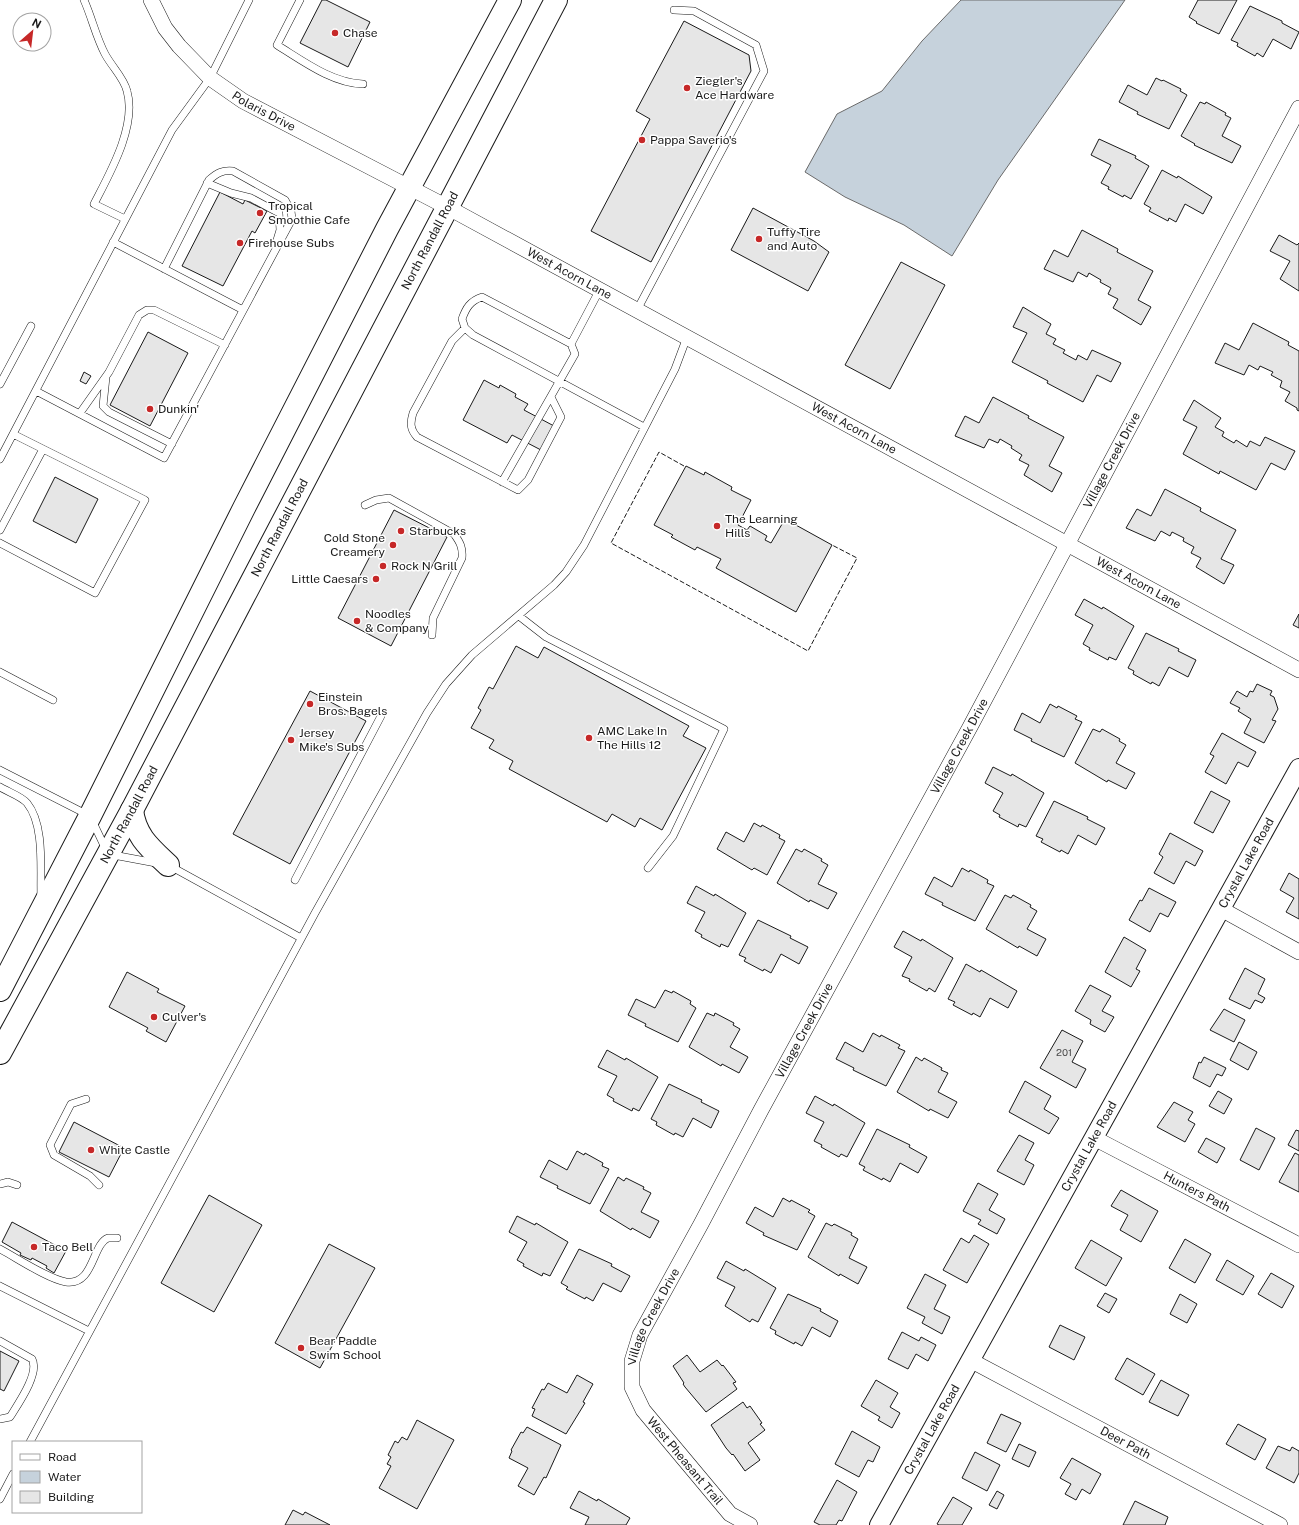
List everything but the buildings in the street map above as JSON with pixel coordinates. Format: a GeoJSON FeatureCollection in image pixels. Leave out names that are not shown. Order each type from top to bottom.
{"type":"FeatureCollection","features":[{"type":"Feature","properties":{"kind":"main road"},"geometry":{"type":"LineString","coordinates":[[0,990],[42,913],[244,508],[408,187],[510,0]]}},
{"type":"Feature","properties":{"kind":"main road","name":"North Randall Road"},"geometry":{"type":"LineString","coordinates":[[0,1054],[132,810],[556,0]]}},
{"type":"Feature","properties":{"kind":"main road"},"geometry":{"type":"LineString","coordinates":[[132,810],[134,825],[146,845],[168,865]]}},
{"type":"Feature","properties":{"kind":"street","name":"Polaris Drive"},"geometry":{"type":"LineString","coordinates":[[152,0],[165,28],[179,46],[210,78],[243,101],[408,187]]}},
{"type":"Feature","properties":{"kind":"street","name":"Village Creek Drive"},"geometry":{"type":"LineString","coordinates":[[632,1386],[632,1361],[640,1335],[702,1224],[761,1110],[970,727],[1066,545],[1163,367],[1299,108]]}},
{"type":"Feature","properties":{"kind":"street","name":"West Acorn Lane"},"geometry":{"type":"LineString","coordinates":[[408,187],[1299,670]]}},
{"type":"Feature","properties":{"kind":"street","name":"Crystal Lake Road"},"geometry":{"type":"LineString","coordinates":[[879,1525],[1299,768]]}},
{"type":"Feature","properties":{"kind":"street"},"geometry":{"type":"LineString","coordinates":[[1221,909],[1299,952]]}},
{"type":"Feature","properties":{"kind":"street","name":"Hunters Path"},"geometry":{"type":"LineString","coordinates":[[1094,1138],[1299,1246]]}},
{"type":"Feature","properties":{"kind":"street","name":"Deer Path"},"geometry":{"type":"LineString","coordinates":[[970,1360],[1280,1525]]}},
{"type":"Feature","properties":{"kind":"street","name":"West Pheasant Trail"},"geometry":{"type":"LineString","coordinates":[[632,1386],[642,1410],[730,1514],[750,1525]]}},
{"type":"Feature","properties":{"kind":"lane"},"geometry":{"type":"LineString","coordinates":[[84,0],[94,30],[106,56],[127,90],[129,102],[122,147],[94,204],[125,219]]}},
{"type":"Feature","properties":{"kind":"lane"},"geometry":{"type":"LineString","coordinates":[[0,459],[172,130],[210,78],[249,0]]}},
{"type":"Feature","properties":{"kind":"lane"},"geometry":{"type":"LineString","coordinates":[[300,0],[277,45],[305,62],[343,81],[363,84]]}},
{"type":"Feature","properties":{"kind":"lane"},"geometry":{"type":"LineString","coordinates":[[637,310],[764,70],[756,45],[694,11],[674,10]]}},
{"type":"Feature","properties":{"kind":"lane"},"geometry":{"type":"LineString","coordinates":[[36,391],[164,458],[292,219],[291,211],[285,200],[233,171],[224,170],[216,174],[207,183],[164,269]]}},
{"type":"Feature","properties":{"kind":"lane"},"geometry":{"type":"LineString","coordinates":[[207,183],[231,193],[251,198],[279,214],[280,230],[272,256]]}},
{"type":"Feature","properties":{"kind":"lane"},"geometry":{"type":"LineString","coordinates":[[113,242],[243,310]]}},
{"type":"Feature","properties":{"kind":"lane"},"geometry":{"type":"LineString","coordinates":[[571,344],[599,291]]}},
{"type":"Feature","properties":{"kind":"lane"},"geometry":{"type":"LineString","coordinates":[[502,482],[560,382],[575,354],[571,344],[482,297],[474,299],[467,306],[462,319],[466,328],[473,335],[560,382],[644,426]]}},
{"type":"Feature","properties":{"kind":"lane"},"geometry":{"type":"LineString","coordinates":[[80,414],[106,376],[140,314],[147,310],[154,310],[225,345]]}},
{"type":"Feature","properties":{"kind":"lane"},"geometry":{"type":"LineString","coordinates":[[0,384],[31,326]]}},
{"type":"Feature","properties":{"kind":"lane"},"geometry":{"type":"LineString","coordinates":[[466,328],[452,341],[413,413],[410,422],[411,431],[424,442],[518,490],[528,480],[562,417],[551,397]]}},
{"type":"Feature","properties":{"kind":"lane"},"geometry":{"type":"LineString","coordinates":[[31,1441],[301,938],[424,718],[446,684],[477,651],[554,585],[566,572],[584,544],[644,426],[675,369],[687,337]]}},
{"type":"Feature","properties":{"kind":"lane"},"geometry":{"type":"LineString","coordinates":[[106,376],[102,406],[110,412],[172,444]]}},
{"type":"Feature","properties":{"kind":"lane"},"geometry":{"type":"LineString","coordinates":[[0,543],[95,593],[145,500],[13,434]]}},
{"type":"Feature","properties":{"kind":"lane"},"geometry":{"type":"LineString","coordinates":[[0,530],[43,449]]}},
{"type":"Feature","properties":{"kind":"lane"},"geometry":{"type":"LineString","coordinates":[[365,505],[376,500],[389,498],[454,534],[459,541],[463,550],[462,558],[433,618],[432,635]]}},
{"type":"Feature","properties":{"kind":"lane"},"geometry":{"type":"LineString","coordinates":[[519,616],[546,636],[724,729],[673,836],[648,868]]}},
{"type":"Feature","properties":{"kind":"lane"},"geometry":{"type":"LineString","coordinates":[[0,672],[53,700]]}},
{"type":"Feature","properties":{"kind":"lane"},"geometry":{"type":"LineString","coordinates":[[295,880],[381,716]]}},
{"type":"Feature","properties":{"kind":"lane"},"geometry":{"type":"LineString","coordinates":[[0,770],[90,816],[108,854],[139,858],[168,865],[301,938]]}},
{"type":"Feature","properties":{"kind":"lane"},"geometry":{"type":"LineString","coordinates":[[0,787],[26,802],[34,814],[39,835],[42,913]]}},
{"type":"Feature","properties":{"kind":"lane"},"geometry":{"type":"LineString","coordinates":[[86,1098],[71,1104],[50,1145],[54,1155],[90,1176],[99,1185]]}},
{"type":"Feature","properties":{"kind":"lane"},"geometry":{"type":"LineString","coordinates":[[0,1184],[8,1182],[17,1185]]}},
{"type":"Feature","properties":{"kind":"lane"},"geometry":{"type":"LineString","coordinates":[[0,1249],[58,1280],[71,1282],[82,1277],[88,1271],[103,1242],[108,1238],[117,1238]]}},
{"type":"Feature","properties":{"kind":"lane"},"geometry":{"type":"LineString","coordinates":[[0,1286],[89,1331]]}},
{"type":"Feature","properties":{"kind":"lane"},"geometry":{"type":"LineString","coordinates":[[0,1341],[32,1359],[35,1369],[22,1398],[10,1417],[0,1419]]}},
{"type":"Feature","properties":{"kind":"lane"},"geometry":{"type":"LineString","coordinates":[[0,1499],[12,1476]]}},
{"type":"Feature","properties":{"kind":"water"},"geometry":{"type":"Polygon","coordinates":[[[961,0],[1125,0],[998,180],[952,256],[904,225],[845,197],[805,172],[837,114],[882,91],[922,41],[961,0]]]}},
{"type":"Feature","properties":{"kind":"fence"},"geometry":{"type":"LineString","coordinates":[[684,466],[659,452],[611,543],[808,651],[857,558],[832,545]]}},
{"type":"Feature","properties":{"kind":"place","name":"Chase"},"geometry":{"type":"Point","coordinates":[335,33]}},
{"type":"Feature","properties":{"kind":"place","name":"Ziegler's Ace Hardware"},"geometry":{"type":"Point","coordinates":[687,88]}},
{"type":"Feature","properties":{"kind":"place","name":"Pappa Saverio's"},"geometry":{"type":"Point","coordinates":[642,140]}},
{"type":"Feature","properties":{"kind":"place","name":"Tropical Smoothie Cafe"},"geometry":{"type":"Point","coordinates":[260,213]}},
{"type":"Feature","properties":{"kind":"place","name":"Tuffy Tire and Auto"},"geometry":{"type":"Point","coordinates":[759,239]}},
{"type":"Feature","properties":{"kind":"place","name":"Firehouse Subs"},"geometry":{"type":"Point","coordinates":[240,243]}},
{"type":"Feature","properties":{"kind":"place","name":"Dunkin'"},"geometry":{"type":"Point","coordinates":[150,409]}},
{"type":"Feature","properties":{"kind":"place","name":"The Learning Hills"},"geometry":{"type":"Point","coordinates":[717,526]}},
{"type":"Feature","properties":{"kind":"place","name":"Starbucks"},"geometry":{"type":"Point","coordinates":[401,531]}},
{"type":"Feature","properties":{"kind":"place","name":"Cold Stone Creamery"},"geometry":{"type":"Point","coordinates":[393,545]}},
{"type":"Feature","properties":{"kind":"place","name":"Rock N Grill"},"geometry":{"type":"Point","coordinates":[383,566]}},
{"type":"Feature","properties":{"kind":"place","name":"Little Caesars"},"geometry":{"type":"Point","coordinates":[376,579]}},
{"type":"Feature","properties":{"kind":"place","name":"Noodles & Company"},"geometry":{"type":"Point","coordinates":[357,621]}},
{"type":"Feature","properties":{"kind":"place","name":"Einstein Bros. Bagels"},"geometry":{"type":"Point","coordinates":[310,704]}},
{"type":"Feature","properties":{"kind":"place","name":"AMC Lake In The Hills 12"},"geometry":{"type":"Point","coordinates":[589,738]}},
{"type":"Feature","properties":{"kind":"place","name":"Jersey Mike's Subs"},"geometry":{"type":"Point","coordinates":[291,740]}},
{"type":"Feature","properties":{"kind":"place","name":"Culver's"},"geometry":{"type":"Point","coordinates":[154,1017]}},
{"type":"Feature","properties":{"kind":"place","name":"White Castle"},"geometry":{"type":"Point","coordinates":[91,1150]}},
{"type":"Feature","properties":{"kind":"place","name":"Taco Bell"},"geometry":{"type":"Point","coordinates":[34,1247]}},
{"type":"Feature","properties":{"kind":"place","name":"Bear Paddle Swim School"},"geometry":{"type":"Point","coordinates":[301,1348]}}]}
